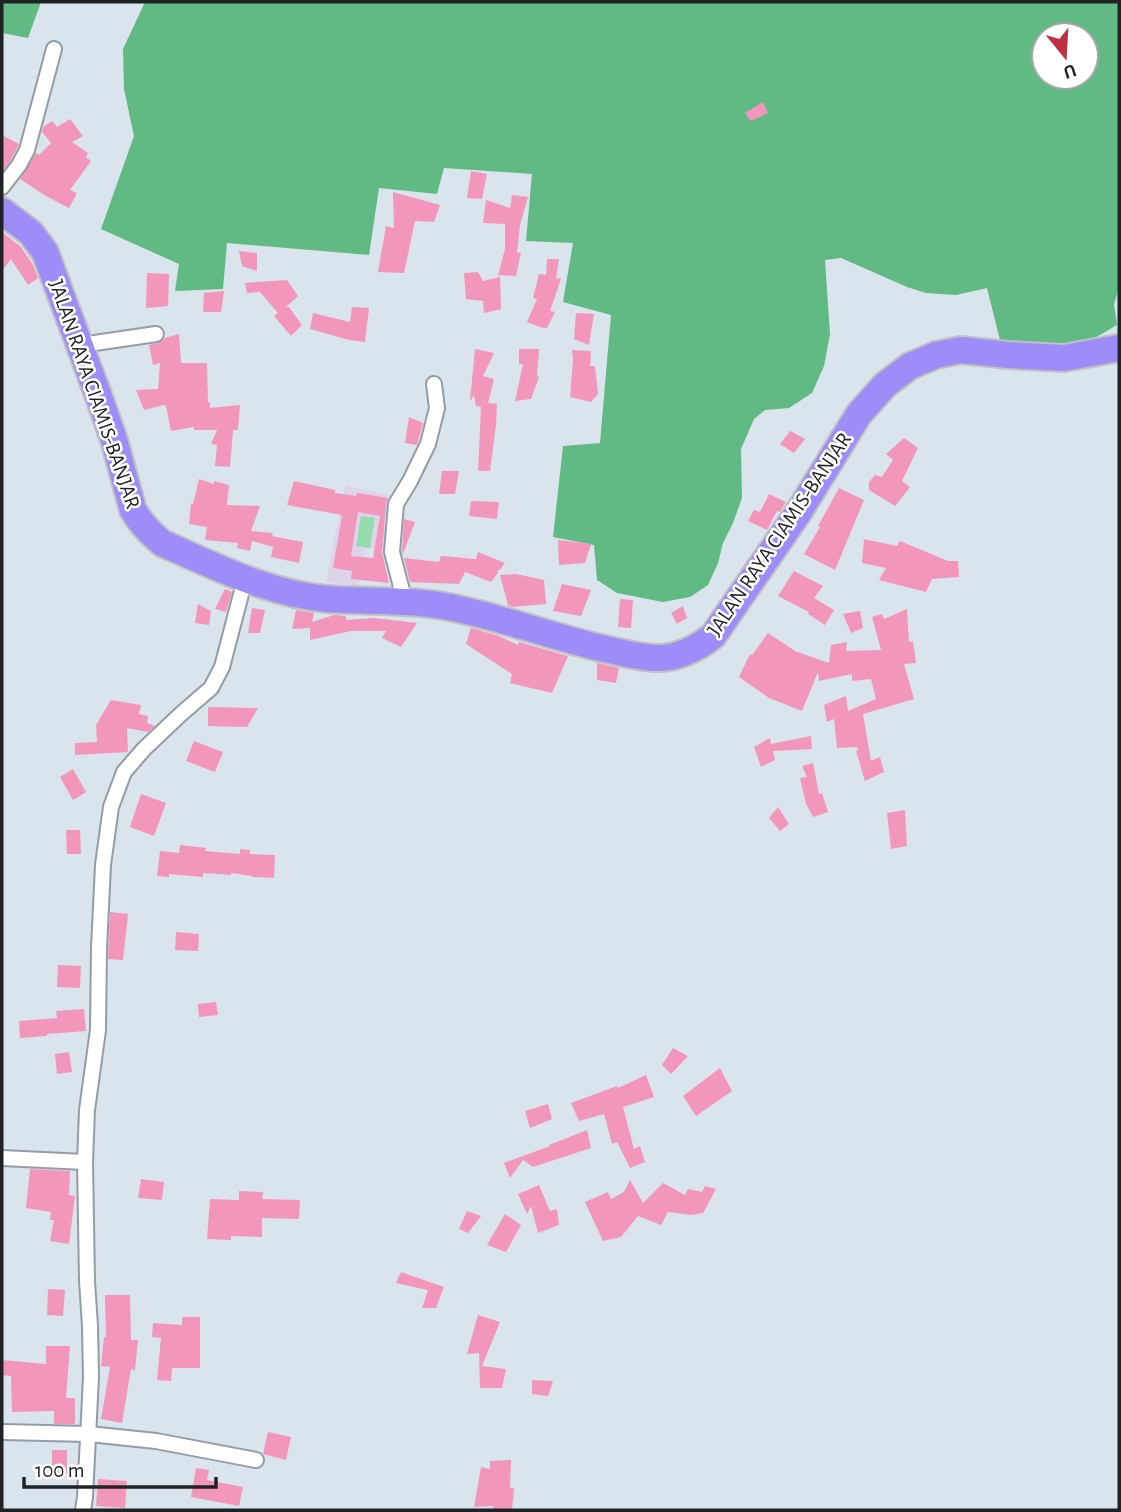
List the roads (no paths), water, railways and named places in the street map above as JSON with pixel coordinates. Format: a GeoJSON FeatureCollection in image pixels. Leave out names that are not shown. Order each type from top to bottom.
{"type":"FeatureCollection","features":[{"type":"Feature","properties":{"kind":"highway","name":"JALAN RAYA CIAMIS-BANJAR"},"geometry":{"type":"LineString","coordinates":[[2,211],[31,233],[45,252],[114,439],[130,501],[139,520],[162,543],[246,579],[294,594],[326,599],[451,607],[609,650],[655,658],[687,653],[713,636],[798,513],[859,414],[885,385],[910,366],[936,355],[961,350],[1063,358],[1119,348]]}},
{"type":"Feature","properties":{"kind":"highway","name":"JALAN RAYA CIAMIS-BANJAR"},"geometry":{"type":"LineString","coordinates":[[1091,352],[1119,338]]}},
{"type":"Feature","properties":{"kind":"street"},"geometry":{"type":"LineString","coordinates":[[2,187],[27,150],[54,49]]}},
{"type":"Feature","properties":{"kind":"street"},"geometry":{"type":"LineString","coordinates":[[81,345],[156,334]]}},
{"type":"Feature","properties":{"kind":"street"},"geometry":{"type":"LineString","coordinates":[[405,602],[392,552],[396,504],[428,444],[437,408],[434,384]]}},
{"type":"Feature","properties":{"kind":"street"},"geometry":{"type":"LineString","coordinates":[[83,1510],[91,1377],[85,1162],[87,1110],[98,1030],[103,865],[111,807],[124,772],[130,764],[211,688],[222,667],[246,579]]}},
{"type":"Feature","properties":{"kind":"street"},"geometry":{"type":"LineString","coordinates":[[2,1158],[85,1162]]}},
{"type":"Feature","properties":{"kind":"street"},"geometry":{"type":"LineString","coordinates":[[2,1432],[89,1434],[156,1441],[256,1460]]}}]}
